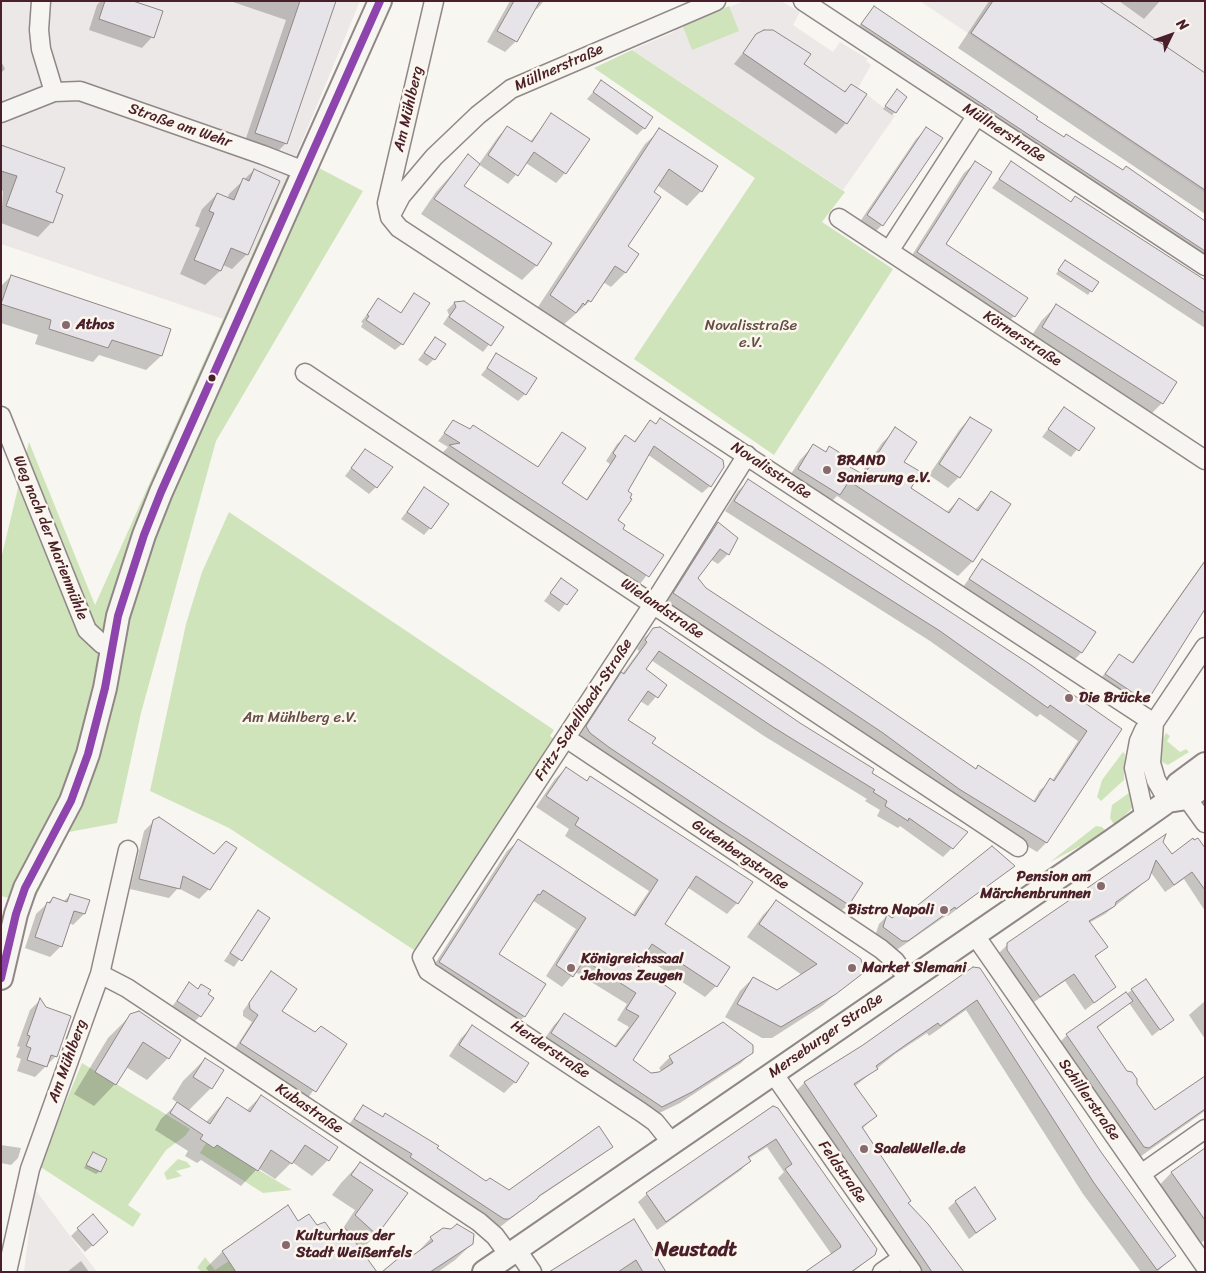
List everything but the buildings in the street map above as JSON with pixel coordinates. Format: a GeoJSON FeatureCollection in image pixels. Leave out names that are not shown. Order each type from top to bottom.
{"type":"FeatureCollection","features":[{"type":"Feature","properties":{"kind":"main road"},"geometry":{"type":"LineString","coordinates":[[1,978],[16,914],[25,888],[71,801],[80,777],[99,716],[124,592],[161,492],[380,1]]}},
{"type":"Feature","properties":{"kind":"main road","name":"Merseburger Straße"},"geometry":{"type":"LineString","coordinates":[[1177,800],[1178,784],[1205,764]]}},
{"type":"Feature","properties":{"kind":"main road","name":"Merseburger Straße"},"geometry":{"type":"LineString","coordinates":[[484,1272],[1145,818],[1205,786]]}},
{"type":"Feature","properties":{"kind":"street"},"geometry":{"type":"LineString","coordinates":[[41,1],[39,30],[41,49],[54,92]]}},
{"type":"Feature","properties":{"kind":"street","name":"Am Mühlberg"},"geometry":{"type":"LineString","coordinates":[[390,217],[387,203],[434,1]]}},
{"type":"Feature","properties":{"kind":"street","name":"Müllnerstraße"},"geometry":{"type":"LineString","coordinates":[[390,217],[401,196],[434,157],[478,115],[511,89],[716,1]]}},
{"type":"Feature","properties":{"kind":"street","name":"Müllnerstraße"},"geometry":{"type":"LineString","coordinates":[[803,1],[1205,266]]}},
{"type":"Feature","properties":{"kind":"street","name":"Straße am Wehr"},"geometry":{"type":"LineString","coordinates":[[1,113],[54,92],[66,90],[80,91],[304,171]]}},
{"type":"Feature","properties":{"kind":"street"},"geometry":{"type":"LineString","coordinates":[[889,251],[977,115]]}},
{"type":"Feature","properties":{"kind":"street","name":"Novalisstraße"},"geometry":{"type":"LineString","coordinates":[[390,217],[399,228],[1154,722]]}},
{"type":"Feature","properties":{"kind":"street","name":"Körnerstraße"},"geometry":{"type":"LineString","coordinates":[[839,218],[1205,460]]}},
{"type":"Feature","properties":{"kind":"street","name":"Wielandstraße"},"geometry":{"type":"LineString","coordinates":[[305,373],[654,603],[1018,847]]}},
{"type":"Feature","properties":{"kind":"street","name":"Weg nach der Marienmühle"},"geometry":{"type":"LineString","coordinates":[[1,416],[87,630],[102,644],[112,647]]}},
{"type":"Feature","properties":{"kind":"street","name":"Fritz-Schellbach-Straße"},"geometry":{"type":"LineString","coordinates":[[423,964],[422,957],[426,949],[654,603],[747,455]]}},
{"type":"Feature","properties":{"kind":"street"},"geometry":{"type":"LineString","coordinates":[[1145,818],[1133,762],[1141,735],[1154,722],[1205,647]]}},
{"type":"Feature","properties":{"kind":"street"},"geometry":{"type":"LineString","coordinates":[[1154,722],[1151,764],[1156,780],[1205,823]]}},
{"type":"Feature","properties":{"kind":"street","name":"Gutenbergstraße"},"geometry":{"type":"LineString","coordinates":[[566,738],[881,949],[895,961],[908,979]]}},
{"type":"Feature","properties":{"kind":"street","name":"Am Mühlberg"},"geometry":{"type":"LineString","coordinates":[[6,1272],[30,1170],[100,974],[128,850]]}},
{"type":"Feature","properties":{"kind":"street","name":"Schillerstraße"},"geometry":{"type":"LineString","coordinates":[[974,934],[1205,1266]]}},
{"type":"Feature","properties":{"kind":"street","name":"Herderstraße"},"geometry":{"type":"LineString","coordinates":[[423,964],[428,970],[652,1119],[672,1143]]}},
{"type":"Feature","properties":{"kind":"street","name":"Kubastraße"},"geometry":{"type":"LineString","coordinates":[[100,974],[127,988],[479,1222],[513,1252],[532,1272]]}},
{"type":"Feature","properties":{"kind":"street","name":"Feldstraße"},"geometry":{"type":"LineString","coordinates":[[773,1073],[907,1265]]}},
{"type":"Feature","properties":{"kind":"street"},"geometry":{"type":"LineString","coordinates":[[1141,1174],[1205,1129]]}},
{"type":"Feature","properties":{"kind":"street"},"geometry":{"type":"LineString","coordinates":[[882,1272],[907,1265]]}},
{"type":"Feature","properties":{"kind":"shaded area"},"geometry":{"type":"Polygon","coordinates":[[[1,1],[360,1],[296,156],[223,319],[1,244],[1,1]]]}},
{"type":"Feature","properties":{"kind":"shaded area"},"geometry":{"type":"Polygon","coordinates":[[[745,1],[781,1],[800,12],[793,25],[833,52],[840,42],[868,59],[866,61],[871,65],[858,88],[895,116],[843,190],[632,50],[674,32],[673,28],[745,1]]]}},
{"type":"Feature","properties":{"kind":"shaded area"},"geometry":{"type":"Polygon","coordinates":[[[920,1],[1205,1],[1205,193],[920,1]]]}},
{"type":"Feature","properties":{"kind":"shaded area"},"geometry":{"type":"Polygon","coordinates":[[[34,1188],[97,1272],[24,1272],[34,1188]]]}},
{"type":"Feature","properties":{"kind":"green space"},"geometry":{"type":"Polygon","coordinates":[[[729,6],[739,31],[692,50],[682,24],[729,6]]]}},
{"type":"Feature","properties":{"kind":"green space","name":"Novalisstraße e.V."},"geometry":{"type":"Polygon","coordinates":[[[632,50],[845,192],[822,222],[893,269],[774,455],[634,359],[755,178],[594,68],[632,50]]]}},
{"type":"Feature","properties":{"kind":"green space"},"geometry":{"type":"Polygon","coordinates":[[[296,156],[363,191],[216,441],[141,713],[117,823],[69,832],[32,904],[1,896],[1,559],[29,442],[95,605],[296,156]]]}},
{"type":"Feature","properties":{"kind":"green space","name":"Am Mühlberg e.V."},"geometry":{"type":"Polygon","coordinates":[[[229,512],[554,730],[550,736],[554,739],[414,950],[229,828],[150,791],[186,624],[202,572],[229,512]]]}},
{"type":"Feature","properties":{"kind":"green space"},"geometry":{"type":"Polygon","coordinates":[[[1166,733],[1170,736],[1167,741],[1180,752],[1186,749],[1189,752],[1168,765],[1162,762],[1160,755],[1162,741],[1166,733]]]}},
{"type":"Feature","properties":{"kind":"green space"},"geometry":{"type":"Polygon","coordinates":[[[1123,752],[1125,754],[1124,780],[1101,801],[1097,797],[1102,780],[1123,752]]]}},
{"type":"Feature","properties":{"kind":"green space"},"geometry":{"type":"Polygon","coordinates":[[[1133,790],[1132,808],[1115,826],[1110,818],[1112,805],[1133,790]]]}},
{"type":"Feature","properties":{"kind":"green space"},"geometry":{"type":"Polygon","coordinates":[[[1096,826],[1102,827],[1107,832],[1050,862],[1096,826]]]}},
{"type":"Feature","properties":{"kind":"green space"},"geometry":{"type":"Polygon","coordinates":[[[82,1063],[190,1129],[185,1136],[166,1150],[128,1205],[141,1214],[133,1227],[39,1166],[82,1063]]]}},
{"type":"Feature","properties":{"kind":"green space"},"geometry":{"type":"Polygon","coordinates":[[[206,1143],[213,1148],[217,1145],[292,1190],[263,1193],[200,1153],[206,1143]]]}},
{"type":"Feature","properties":{"kind":"green space"},"geometry":{"type":"Polygon","coordinates":[[[178,1159],[187,1162],[191,1167],[176,1171],[182,1176],[167,1180],[164,1173],[178,1159]]]}},
{"type":"Feature","properties":{"kind":"green space"},"geometry":{"type":"Polygon","coordinates":[[[205,1257],[215,1270],[229,1261],[236,1272],[202,1272],[197,1268],[205,1257]]]}},
{"type":"Feature","properties":{"kind":"transit line"},"geometry":{"type":"LineString","coordinates":[[1,978],[16,914],[25,888],[71,801],[88,754],[105,688],[118,616],[144,535],[161,492],[380,1]]}},
{"type":"Feature","properties":{"kind":"place","name":"Athos"},"geometry":{"type":"Point","coordinates":[66,325]}},
{"type":"Feature","properties":{"kind":"place","name":"BRAND Sanierung e.V."},"geometry":{"type":"Point","coordinates":[827,470]}},
{"type":"Feature","properties":{"kind":"place","name":"Die Brücke"},"geometry":{"type":"Point","coordinates":[1069,698]}},
{"type":"Feature","properties":{"kind":"place","name":"Pension am Märchenbrunnen"},"geometry":{"type":"Point","coordinates":[1101,886]}},
{"type":"Feature","properties":{"kind":"place","name":"Bistro Napoli"},"geometry":{"type":"Point","coordinates":[944,910]}},
{"type":"Feature","properties":{"kind":"place","name":"Königreichssaal Jehovas Zeugen"},"geometry":{"type":"Point","coordinates":[571,968]}},
{"type":"Feature","properties":{"kind":"place","name":"Market Slemani"},"geometry":{"type":"Point","coordinates":[852,968]}},
{"type":"Feature","properties":{"kind":"place","name":"SaaleWelle.de"},"geometry":{"type":"Point","coordinates":[864,1149]}},
{"type":"Feature","properties":{"kind":"place","name":"Kulturhaus der Stadt Weißenfels"},"geometry":{"type":"Point","coordinates":[286,1245]}},
{"type":"Feature","properties":{"kind":"district","name":"Neustadt"},"geometry":{"type":"Point","coordinates":[696,1251]}}]}
